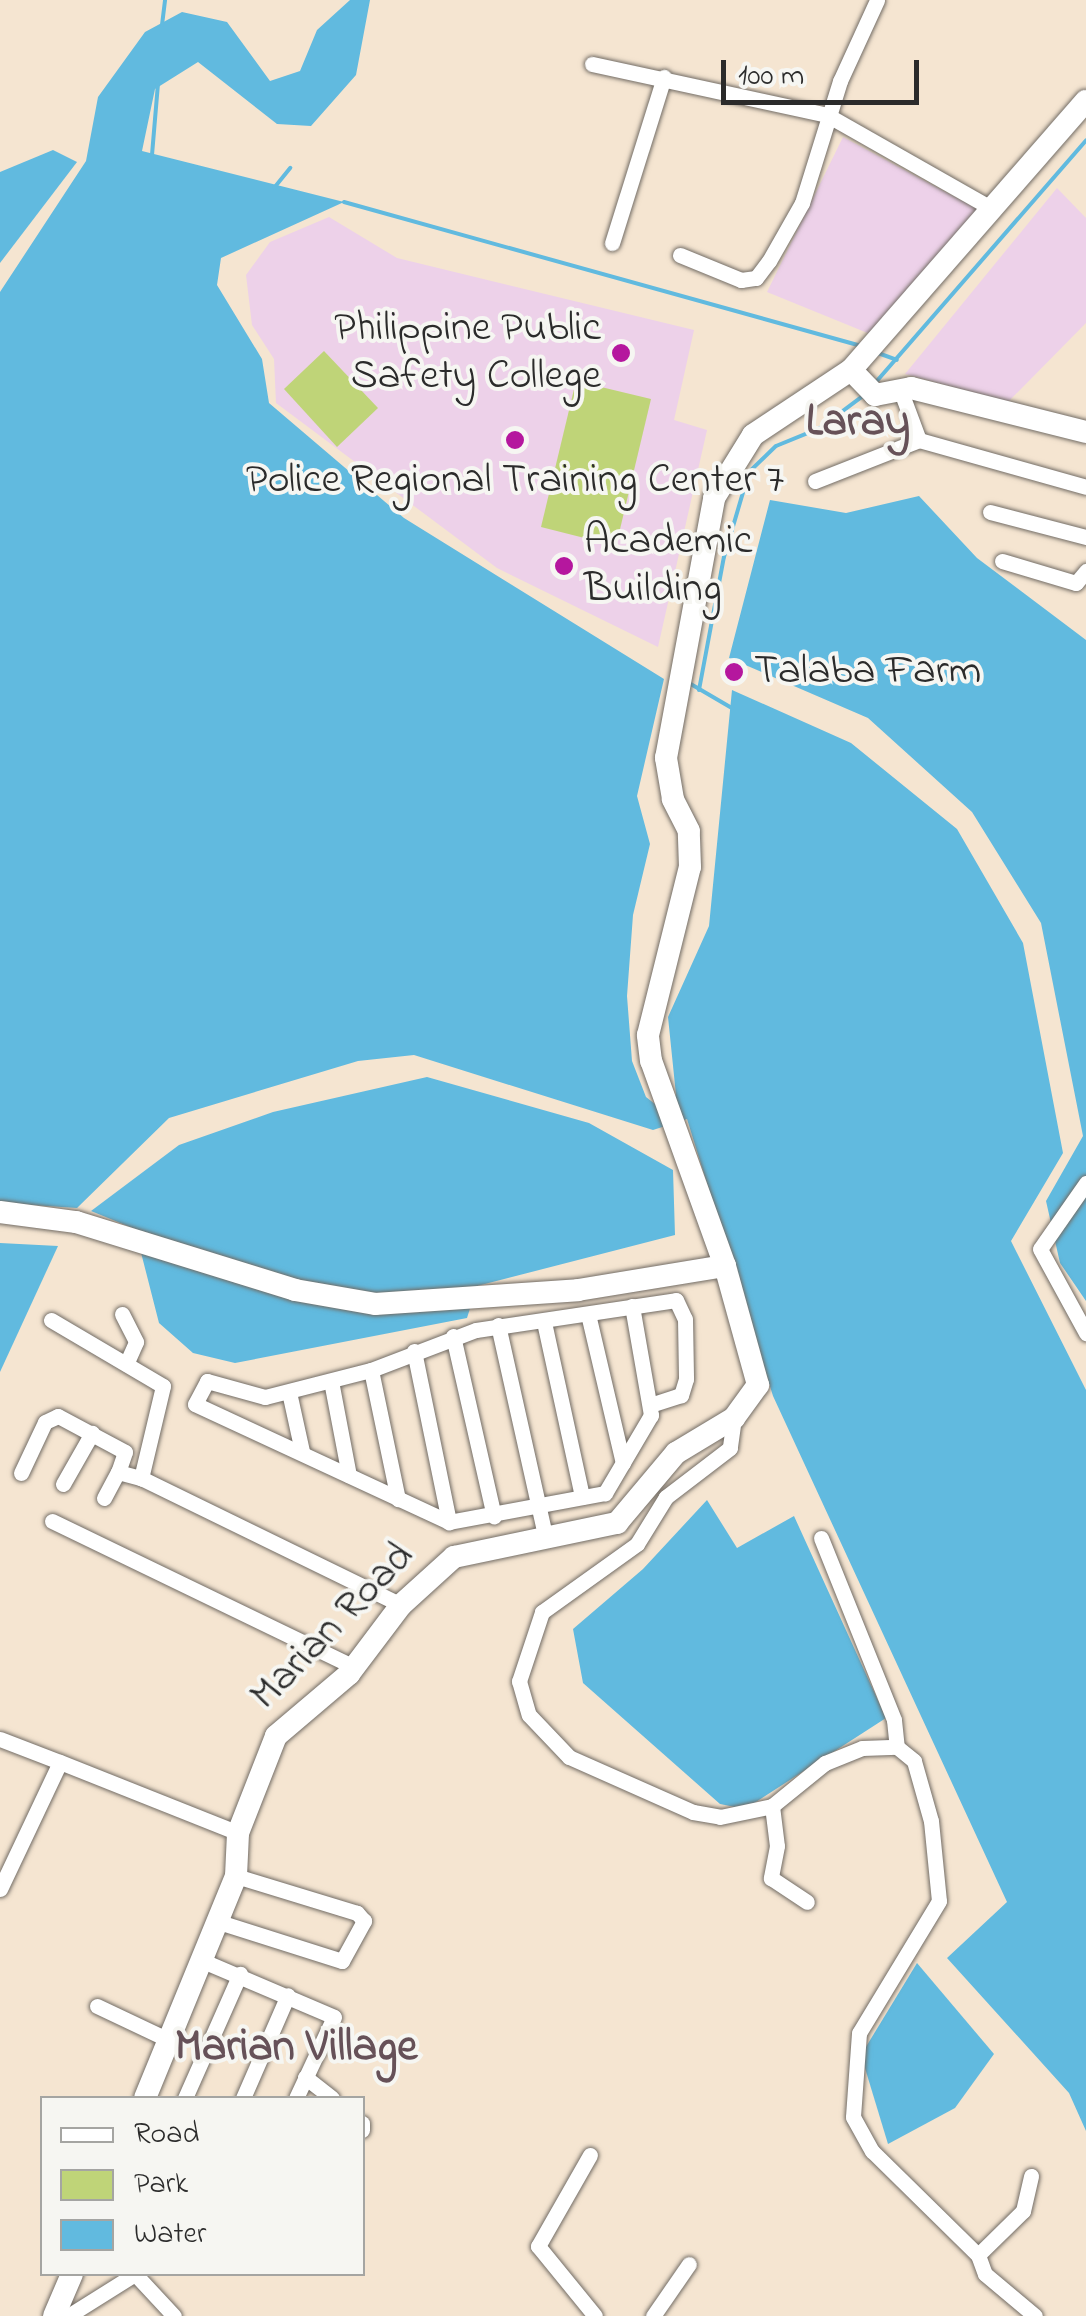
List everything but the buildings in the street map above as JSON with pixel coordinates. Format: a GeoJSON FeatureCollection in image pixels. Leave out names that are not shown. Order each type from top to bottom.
{"type":"FeatureCollection","features":[{"type":"Feature","properties":{"kind":"street"},"geometry":{"type":"LineString","coordinates":[[680,255],[741,280],[756,278],[802,203],[828,116],[877,0]]}},
{"type":"Feature","properties":{"kind":"street"},"geometry":{"type":"LineString","coordinates":[[592,64],[664,76],[828,116],[990,208]]}},
{"type":"Feature","properties":{"kind":"street"},"geometry":{"type":"LineString","coordinates":[[612,243],[664,76]]}},
{"type":"Feature","properties":{"kind":"street"},"geometry":{"type":"LineString","coordinates":[[897,1747],[838,1755],[772,1806],[744,1815],[700,1814],[570,1757],[537,1730],[519,1681],[542,1612],[636,1544],[666,1497],[730,1448],[734,1418],[758,1385],[725,1266],[648,1035],[690,867],[689,831],[674,800],[666,758],[714,498],[753,435],[863,383],[990,208],[1086,101]]}},
{"type":"Feature","properties":{"kind":"street"},"geometry":{"type":"LineString","coordinates":[[863,383],[1086,432]]}},
{"type":"Feature","properties":{"kind":"street"},"geometry":{"type":"LineString","coordinates":[[900,389],[919,440]]}},
{"type":"Feature","properties":{"kind":"street"},"geometry":{"type":"LineString","coordinates":[[816,481],[919,440],[1086,487]]}},
{"type":"Feature","properties":{"kind":"street"},"geometry":{"type":"LineString","coordinates":[[990,512],[1086,537]]}},
{"type":"Feature","properties":{"kind":"street"},"geometry":{"type":"LineString","coordinates":[[1002,562],[1076,583],[1086,571]]}},
{"type":"Feature","properties":{"kind":"street"},"geometry":{"type":"LineString","coordinates":[[1086,1183],[1040,1249],[1086,1333]]}},
{"type":"Feature","properties":{"kind":"street"},"geometry":{"type":"LineString","coordinates":[[0,1212],[76,1222],[295,1290],[375,1304],[578,1290],[725,1266]]}},
{"type":"Feature","properties":{"kind":"street"},"geometry":{"type":"LineString","coordinates":[[632,1306],[652,1405],[605,1493],[449,1522],[195,1404],[207,1381],[249,1396],[289,1392],[371,1370],[454,1336],[498,1325],[544,1322],[632,1306],[676,1300],[686,1319],[682,1394],[652,1405]]}},
{"type":"Feature","properties":{"kind":"street"},"geometry":{"type":"LineString","coordinates":[[122,1314],[136,1342],[126,1364]]}},
{"type":"Feature","properties":{"kind":"street"},"geometry":{"type":"LineString","coordinates":[[588,1314],[624,1463]]}},
{"type":"Feature","properties":{"kind":"street"},"geometry":{"type":"LineString","coordinates":[[51,1320],[164,1388],[140,1478]]}},
{"type":"Feature","properties":{"kind":"street"},"geometry":{"type":"LineString","coordinates":[[544,1322],[582,1498]]}},
{"type":"Feature","properties":{"kind":"street"},"geometry":{"type":"LineString","coordinates":[[498,1325],[546,1538]]}},
{"type":"Feature","properties":{"kind":"street"},"geometry":{"type":"LineString","coordinates":[[454,1336],[494,1516]]}},
{"type":"Feature","properties":{"kind":"street"},"geometry":{"type":"LineString","coordinates":[[414,1351],[449,1522]]}},
{"type":"Feature","properties":{"kind":"street"},"geometry":{"type":"LineString","coordinates":[[371,1370],[398,1499]]}},
{"type":"Feature","properties":{"kind":"street"},"geometry":{"type":"LineString","coordinates":[[331,1381],[349,1475]]}},
{"type":"Feature","properties":{"kind":"street"},"geometry":{"type":"LineString","coordinates":[[289,1392],[302,1451]]}},
{"type":"Feature","properties":{"kind":"street"},"geometry":{"type":"LineString","coordinates":[[21,1473],[47,1419],[66,1418],[124,1452],[104,1498]]}},
{"type":"Feature","properties":{"kind":"street","name":"Marian Road"},"geometry":{"type":"LineString","coordinates":[[146,2096],[236,1876],[238,1833],[276,1736],[354,1667],[401,1605],[454,1556],[617,1523],[676,1452],[734,1418]]}},
{"type":"Feature","properties":{"kind":"street"},"geometry":{"type":"LineString","coordinates":[[63,1484],[92,1433]]}},
{"type":"Feature","properties":{"kind":"street"},"geometry":{"type":"LineString","coordinates":[[118,1472],[140,1478],[401,1605]]}},
{"type":"Feature","properties":{"kind":"street"},"geometry":{"type":"LineString","coordinates":[[52,1521],[354,1667]]}},
{"type":"Feature","properties":{"kind":"street"},"geometry":{"type":"LineString","coordinates":[[820,1538],[894,1720],[897,1747],[914,1761],[924,1785],[940,1900],[860,2034],[853,2117],[872,2150],[978,2255],[986,2274],[1036,2316]]}},
{"type":"Feature","properties":{"kind":"street"},"geometry":{"type":"LineString","coordinates":[[0,1738],[238,1833]]}},
{"type":"Feature","properties":{"kind":"street"},"geometry":{"type":"LineString","coordinates":[[0,1888],[60,1762]]}},
{"type":"Feature","properties":{"kind":"street"},"geometry":{"type":"LineString","coordinates":[[772,1806],[777,1846],[771,1878],[807,1902]]}},
{"type":"Feature","properties":{"kind":"street"},"geometry":{"type":"LineString","coordinates":[[219,1922],[342,1961],[350,1957],[364,1921],[357,1912],[236,1876]]}},
{"type":"Feature","properties":{"kind":"street"},"geometry":{"type":"LineString","coordinates":[[203,1962],[240,1974],[334,2017],[297,2096]]}},
{"type":"Feature","properties":{"kind":"street"},"geometry":{"type":"LineString","coordinates":[[186,2096],[240,1974]]}},
{"type":"Feature","properties":{"kind":"street"},"geometry":{"type":"LineString","coordinates":[[244,2096],[288,1995]]}},
{"type":"Feature","properties":{"kind":"street"},"geometry":{"type":"LineString","coordinates":[[96,2006],[169,2040]]}},
{"type":"Feature","properties":{"kind":"street"},"geometry":{"type":"LineString","coordinates":[[305,2078],[329,2096]]}},
{"type":"Feature","properties":{"kind":"street"},"geometry":{"type":"LineString","coordinates":[[590,2155],[538,2246],[594,2316]]}},
{"type":"Feature","properties":{"kind":"street"},"geometry":{"type":"LineString","coordinates":[[978,2255],[1023,2211],[1032,2176]]}},
{"type":"Feature","properties":{"kind":"street"},"geometry":{"type":"LineString","coordinates":[[653,2316],[688,2264]]}},
{"type":"Feature","properties":{"kind":"street"},"geometry":{"type":"LineString","coordinates":[[54,2316],[71,2276]]}},
{"type":"Feature","properties":{"kind":"street"},"geometry":{"type":"LineString","coordinates":[[68,2316],[132,2276]]}},
{"type":"Feature","properties":{"kind":"street"},"geometry":{"type":"LineString","coordinates":[[137,2276],[165,2307]]}},
{"type":"Feature","properties":{"kind":"street"},"geometry":{"type":"LineString","coordinates":[[164,2276],[165,2307]]}},
{"type":"Feature","properties":{"kind":"shaded area"},"geometry":{"type":"Polygon","coordinates":[[[843,137],[981,211],[870,334],[767,292],[843,137]]]}},
{"type":"Feature","properties":{"kind":"shaded area"},"geometry":{"type":"Polygon","coordinates":[[[1057,188],[1086,218],[1086,323],[1008,402],[905,374],[1057,188]]]}},
{"type":"Feature","properties":{"kind":"shaded area"},"geometry":{"type":"Polygon","coordinates":[[[329,217],[397,258],[694,330],[674,420],[707,430],[658,647],[497,568],[276,403],[274,359],[252,325],[246,275],[270,242],[329,217]]]}},
{"type":"Feature","properties":{"kind":"green space"},"geometry":{"type":"Polygon","coordinates":[[[324,351],[378,408],[337,447],[284,389],[324,351]]]}},
{"type":"Feature","properties":{"kind":"green space"},"geometry":{"type":"Polygon","coordinates":[[[576,381],[651,399],[616,546],[541,527],[576,381]]]}},
{"type":"Feature","properties":{"kind":"water"},"geometry":{"type":"Polygon","coordinates":[[[350,0],[370,0],[356,75],[311,126],[277,124],[198,62],[155,89],[142,151],[344,202],[221,258],[217,285],[262,359],[269,403],[404,518],[664,679],[637,796],[650,844],[633,915],[627,996],[632,1061],[646,1097],[655,1104],[676,1095],[668,1017],[709,926],[732,690],[851,743],[957,829],[1023,943],[1063,1153],[1011,1241],[1086,1390],[1086,2131],[1069,2093],[947,1958],[1007,1902],[773,1396],[687,1119],[653,1130],[414,1055],[358,1061],[169,1118],[77,1208],[0,1203],[0,292],[86,161],[98,97],[145,32],[182,12],[227,22],[270,81],[300,71],[317,30],[350,0]]]}},
{"type":"Feature","properties":{"kind":"water"},"geometry":{"type":"Polygon","coordinates":[[[53,150],[77,162],[0,263],[0,172],[53,150]]]}},
{"type":"Feature","properties":{"kind":"water"},"geometry":{"type":"Polygon","coordinates":[[[919,496],[977,558],[1086,640],[1086,1301],[1060,1263],[1046,1201],[1083,1136],[1041,923],[972,812],[868,718],[729,658],[770,500],[846,513],[919,496]]]}},
{"type":"Feature","properties":{"kind":"water"},"geometry":{"type":"Polygon","coordinates":[[[427,1077],[589,1123],[673,1170],[675,1235],[477,1286],[467,1318],[235,1363],[193,1353],[159,1323],[135,1229],[91,1211],[179,1145],[273,1112],[427,1077]]]}},
{"type":"Feature","properties":{"kind":"water"},"geometry":{"type":"Polygon","coordinates":[[[0,1243],[58,1246],[0,1372],[0,1243]]]}},
{"type":"Feature","properties":{"kind":"water"},"geometry":{"type":"Polygon","coordinates":[[[707,1500],[737,1548],[794,1516],[886,1718],[745,1809],[720,1804],[583,1683],[573,1629],[643,1569],[707,1500]]]}},
{"type":"Feature","properties":{"kind":"water"},"geometry":{"type":"Polygon","coordinates":[[[917,1963],[994,2054],[955,2108],[888,2144],[861,2055],[917,1963]]]}},
{"type":"Feature","properties":{"kind":"waterway"},"geometry":{"type":"LineString","coordinates":[[162,25],[165,0]]}},
{"type":"Feature","properties":{"kind":"waterway"},"geometry":{"type":"LineString","coordinates":[[152,155],[158,84]]}},
{"type":"Feature","properties":{"kind":"waterway"},"geometry":{"type":"LineString","coordinates":[[876,382],[1086,140]]}},
{"type":"Feature","properties":{"kind":"waterway"},"geometry":{"type":"LineString","coordinates":[[274,188],[290,168]]}},
{"type":"Feature","properties":{"kind":"waterway"},"geometry":{"type":"LineString","coordinates":[[344,202],[861,346]]}},
{"type":"Feature","properties":{"kind":"waterway"},"geometry":{"type":"LineString","coordinates":[[878,353],[897,360]]}},
{"type":"Feature","properties":{"kind":"waterway"},"geometry":{"type":"LineString","coordinates":[[699,690],[724,557],[749,472],[776,446],[820,428],[863,396]]}},
{"type":"Feature","properties":{"kind":"waterway"},"geometry":{"type":"LineString","coordinates":[[689,683],[732,708]]}},
{"type":"Feature","properties":{"kind":"place","name":"Philippine Public Safety College"},"geometry":{"type":"Point","coordinates":[621,353]}},
{"type":"Feature","properties":{"kind":"place","name":"Police Regional Training Center 7"},"geometry":{"type":"Point","coordinates":[515,440]}},
{"type":"Feature","properties":{"kind":"place","name":"Academic Building"},"geometry":{"type":"Point","coordinates":[564,566]}},
{"type":"Feature","properties":{"kind":"place","name":"Talaba Farm"},"geometry":{"type":"Point","coordinates":[734,672]}},
{"type":"Feature","properties":{"kind":"district","name":"Laray"},"geometry":{"type":"Point","coordinates":[858,424]}},
{"type":"Feature","properties":{"kind":"district","name":"Marian Village"},"geometry":{"type":"Point","coordinates":[296,2049]}}]}
